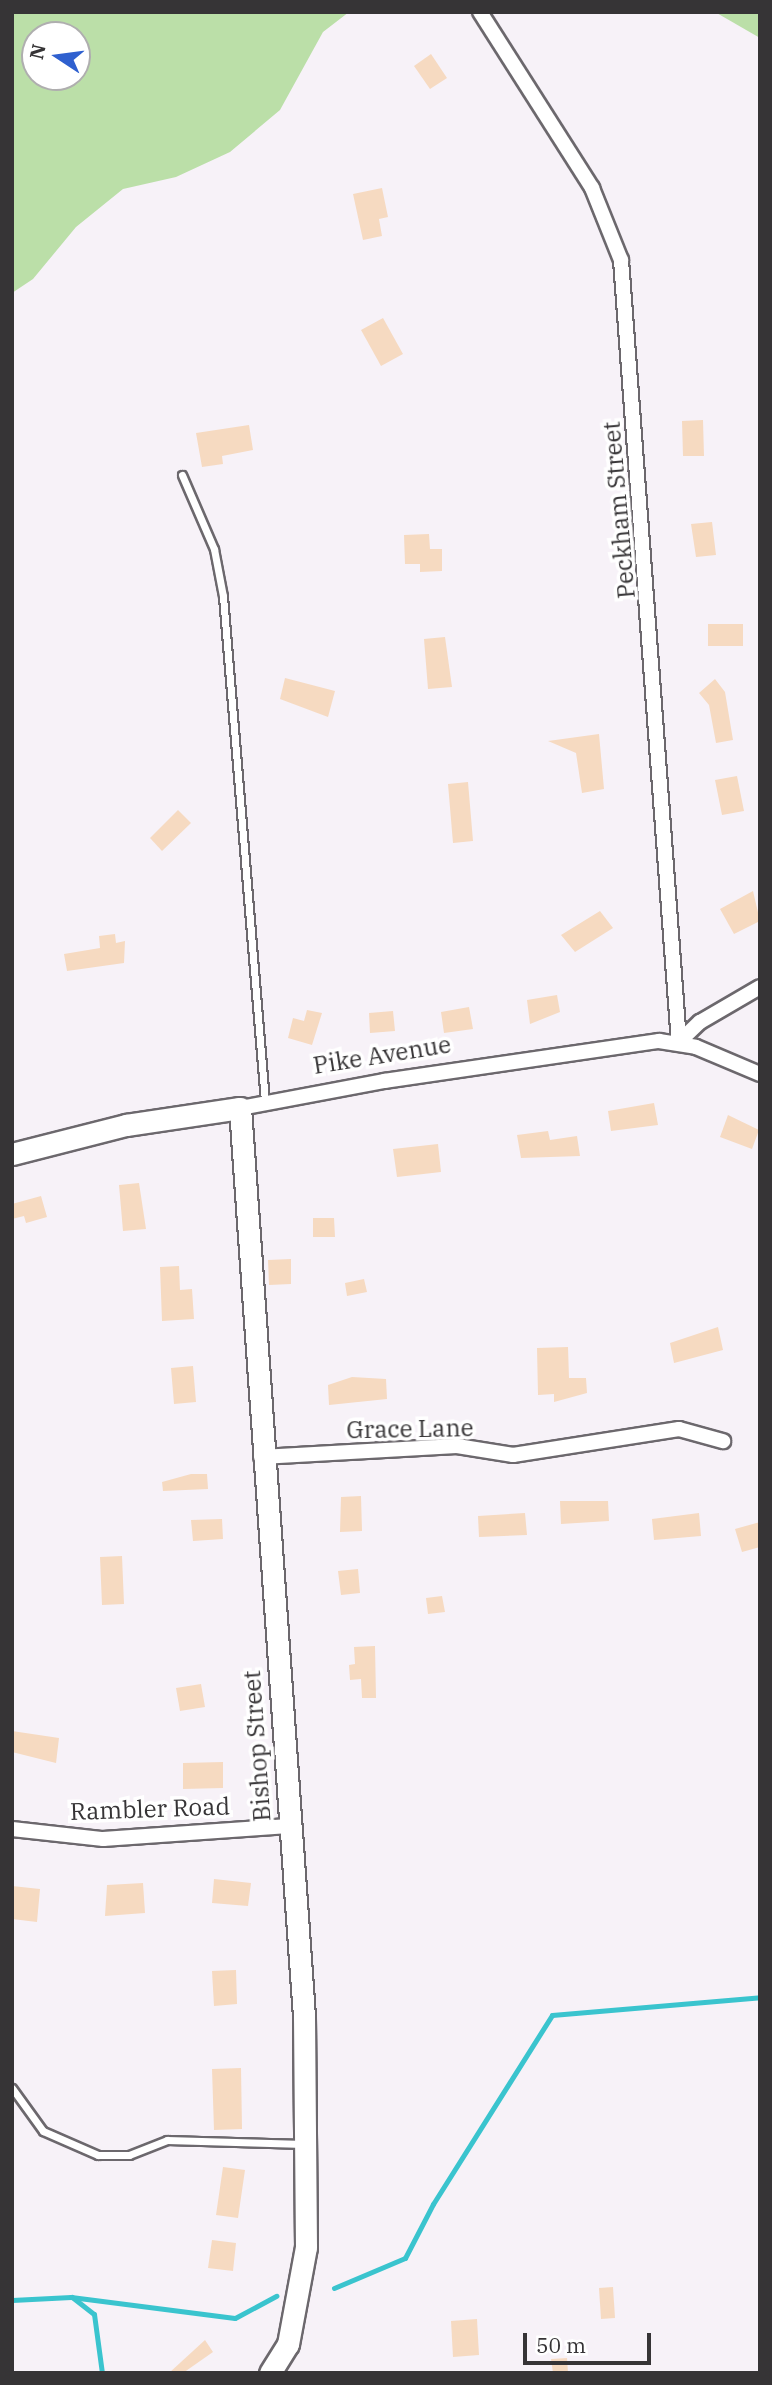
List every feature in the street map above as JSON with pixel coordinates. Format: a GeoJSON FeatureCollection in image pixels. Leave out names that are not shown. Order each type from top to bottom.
{"type":"FeatureCollection","features":[{"type":"Feature","properties":{"kind":"street","name":"Peckham Street"},"geometry":{"type":"LineString","coordinates":[[480,12],[592,188],[621,260],[679,1042]]}},
{"type":"Feature","properties":{"kind":"street"},"geometry":{"type":"LineString","coordinates":[[679,1042],[700,1022],[760,987]]}},
{"type":"Feature","properties":{"kind":"street","name":"Pike Avenue"},"geometry":{"type":"LineString","coordinates":[[12,1154],[126,1125],[240,1108],[265,1101],[504,1062],[679,1042],[760,1074]]}},
{"type":"Feature","properties":{"kind":"street","name":"Bishop Street"},"geometry":{"type":"LineString","coordinates":[[240,1108],[261,1457],[304,2017],[306,2247],[299,2307],[288,2344],[270,2373]]}},
{"type":"Feature","properties":{"kind":"street","name":"Grace Lane"},"geometry":{"type":"LineString","coordinates":[[261,1457],[457,1446],[513,1455],[679,1429],[723,1441]]}},
{"type":"Feature","properties":{"kind":"street","name":"Rambler Road"},"geometry":{"type":"LineString","coordinates":[[12,1829],[103,1839],[289,1826]]}},
{"type":"Feature","properties":{"kind":"lane"},"geometry":{"type":"LineString","coordinates":[[182,475],[214,549],[223,596],[265,1101]]}},
{"type":"Feature","properties":{"kind":"lane"},"geometry":{"type":"LineString","coordinates":[[12,2088],[43,2131],[98,2155],[129,2155],[167,2140],[305,2144]]}},
{"type":"Feature","properties":{"kind":"green space"},"geometry":{"type":"Polygon","coordinates":[[[12,12],[349,12],[323,32],[280,110],[230,152],[176,177],[123,189],[76,227],[33,279],[12,293],[12,12]]]}},
{"type":"Feature","properties":{"kind":"green space"},"geometry":{"type":"Polygon","coordinates":[[[715,12],[760,12],[760,38],[715,12]]]}},
{"type":"Feature","properties":{"kind":"building"},"geometry":{"type":"Polygon","coordinates":[[[431,54],[447,78],[430,89],[414,66],[431,54]]]}},
{"type":"Feature","properties":{"kind":"building"},"geometry":{"type":"Polygon","coordinates":[[[382,188],[388,217],[379,219],[382,236],[363,240],[353,194],[382,188]]]}},
{"type":"Feature","properties":{"kind":"building"},"geometry":{"type":"Polygon","coordinates":[[[383,318],[403,354],[381,366],[361,330],[383,318]]]}},
{"type":"Feature","properties":{"kind":"building"},"geometry":{"type":"Polygon","coordinates":[[[703,420],[704,456],[683,456],[682,421],[703,420]]]}},
{"type":"Feature","properties":{"kind":"building"},"geometry":{"type":"Polygon","coordinates":[[[249,425],[253,450],[222,456],[223,464],[202,467],[196,433],[249,425]]]}},
{"type":"Feature","properties":{"kind":"building"},"geometry":{"type":"Polygon","coordinates":[[[712,522],[716,555],[696,557],[691,524],[712,522]]]}},
{"type":"Feature","properties":{"kind":"building"},"geometry":{"type":"Polygon","coordinates":[[[429,534],[430,549],[442,549],[442,571],[420,572],[420,564],[405,564],[404,535],[429,534]]]}},
{"type":"Feature","properties":{"kind":"building"},"geometry":{"type":"Polygon","coordinates":[[[708,624],[743,624],[743,646],[708,646],[708,624]]]}},
{"type":"Feature","properties":{"kind":"building"},"geometry":{"type":"Polygon","coordinates":[[[445,637],[452,687],[428,689],[424,639],[445,637]]]}},
{"type":"Feature","properties":{"kind":"building"},"geometry":{"type":"Polygon","coordinates":[[[285,678],[335,691],[328,717],[280,699],[285,678]]]}},
{"type":"Feature","properties":{"kind":"building"},"geometry":{"type":"Polygon","coordinates":[[[715,679],[725,692],[733,740],[716,743],[709,705],[699,693],[715,679]]]}},
{"type":"Feature","properties":{"kind":"building"},"geometry":{"type":"Polygon","coordinates":[[[599,734],[604,789],[582,793],[576,753],[548,741],[599,734]]]}},
{"type":"Feature","properties":{"kind":"building"},"geometry":{"type":"Polygon","coordinates":[[[737,776],[744,811],[722,815],[715,780],[737,776]]]}},
{"type":"Feature","properties":{"kind":"building"},"geometry":{"type":"Polygon","coordinates":[[[468,782],[473,841],[453,843],[448,784],[468,782]]]}},
{"type":"Feature","properties":{"kind":"building"},"geometry":{"type":"Polygon","coordinates":[[[178,810],[191,823],[162,851],[150,838],[178,810]]]}},
{"type":"Feature","properties":{"kind":"building"},"geometry":{"type":"Polygon","coordinates":[[[753,891],[760,921],[734,934],[720,909],[753,891]]]}},
{"type":"Feature","properties":{"kind":"building"},"geometry":{"type":"Polygon","coordinates":[[[600,911],[613,928],[575,952],[561,935],[600,911]]]}},
{"type":"Feature","properties":{"kind":"building"},"geometry":{"type":"Polygon","coordinates":[[[115,934],[116,943],[125,941],[124,963],[67,971],[64,954],[100,948],[99,936],[115,934]]]}},
{"type":"Feature","properties":{"kind":"building"},"geometry":{"type":"Polygon","coordinates":[[[557,995],[560,1012],[530,1024],[527,1000],[557,995]]]}},
{"type":"Feature","properties":{"kind":"building"},"geometry":{"type":"Polygon","coordinates":[[[469,1007],[473,1029],[444,1033],[441,1012],[469,1007]]]}},
{"type":"Feature","properties":{"kind":"building"},"geometry":{"type":"Polygon","coordinates":[[[307,1010],[322,1013],[312,1045],[288,1038],[293,1018],[304,1021],[307,1010]]]}},
{"type":"Feature","properties":{"kind":"building"},"geometry":{"type":"Polygon","coordinates":[[[393,1011],[395,1031],[370,1033],[369,1013],[393,1011]]]}},
{"type":"Feature","properties":{"kind":"building"},"geometry":{"type":"Polygon","coordinates":[[[654,1103],[658,1125],[611,1131],[608,1111],[654,1103]]]}},
{"type":"Feature","properties":{"kind":"building"},"geometry":{"type":"Polygon","coordinates":[[[728,1115],[759,1130],[752,1149],[720,1137],[728,1115]]]}},
{"type":"Feature","properties":{"kind":"building"},"geometry":{"type":"Polygon","coordinates":[[[548,1131],[550,1140],[577,1136],[580,1156],[521,1158],[517,1135],[548,1131]]]}},
{"type":"Feature","properties":{"kind":"building"},"geometry":{"type":"Polygon","coordinates":[[[438,1144],[441,1172],[397,1177],[393,1149],[438,1144]]]}},
{"type":"Feature","properties":{"kind":"building"},"geometry":{"type":"Polygon","coordinates":[[[139,1183],[146,1229],[123,1231],[119,1185],[139,1183]]]}},
{"type":"Feature","properties":{"kind":"building"},"geometry":{"type":"Polygon","coordinates":[[[41,1196],[47,1217],[26,1223],[24,1216],[12,1219],[12,1204],[41,1196]]]}},
{"type":"Feature","properties":{"kind":"building"},"geometry":{"type":"Polygon","coordinates":[[[313,1218],[334,1218],[335,1237],[313,1237],[313,1218]]]}},
{"type":"Feature","properties":{"kind":"building"},"geometry":{"type":"Polygon","coordinates":[[[291,1259],[291,1284],[269,1285],[268,1260],[291,1259]]]}},
{"type":"Feature","properties":{"kind":"building"},"geometry":{"type":"Polygon","coordinates":[[[179,1266],[180,1290],[192,1289],[194,1319],[162,1321],[160,1267],[179,1266]]]}},
{"type":"Feature","properties":{"kind":"building"},"geometry":{"type":"Polygon","coordinates":[[[364,1279],[367,1292],[347,1296],[345,1283],[364,1279]]]}},
{"type":"Feature","properties":{"kind":"building"},"geometry":{"type":"Polygon","coordinates":[[[718,1327],[723,1350],[674,1363],[670,1343],[718,1327]]]}},
{"type":"Feature","properties":{"kind":"building"},"geometry":{"type":"Polygon","coordinates":[[[568,1347],[569,1378],[586,1378],[587,1393],[554,1402],[554,1394],[538,1395],[537,1348],[568,1347]]]}},
{"type":"Feature","properties":{"kind":"building"},"geometry":{"type":"Polygon","coordinates":[[[193,1366],[196,1402],[174,1404],[171,1368],[193,1366]]]}},
{"type":"Feature","properties":{"kind":"building"},"geometry":{"type":"Polygon","coordinates":[[[352,1377],[386,1379],[387,1399],[329,1405],[328,1385],[352,1377]]]}},
{"type":"Feature","properties":{"kind":"building"},"geometry":{"type":"Polygon","coordinates":[[[191,1474],[207,1474],[208,1489],[163,1491],[162,1482],[191,1474]]]}},
{"type":"Feature","properties":{"kind":"building"},"geometry":{"type":"Polygon","coordinates":[[[361,1496],[362,1531],[340,1532],[341,1497],[361,1496]]]}},
{"type":"Feature","properties":{"kind":"building"},"geometry":{"type":"Polygon","coordinates":[[[560,1501],[608,1501],[609,1521],[561,1524],[560,1501]]]}},
{"type":"Feature","properties":{"kind":"building"},"geometry":{"type":"Polygon","coordinates":[[[525,1513],[527,1535],[479,1537],[478,1516],[525,1513]]]}},
{"type":"Feature","properties":{"kind":"building"},"geometry":{"type":"Polygon","coordinates":[[[699,1513],[701,1536],[654,1540],[652,1519],[699,1513]]]}},
{"type":"Feature","properties":{"kind":"building"},"geometry":{"type":"Polygon","coordinates":[[[222,1519],[223,1539],[193,1541],[191,1520],[222,1519]]]}},
{"type":"Feature","properties":{"kind":"building"},"geometry":{"type":"Polygon","coordinates":[[[760,1522],[760,1547],[742,1552],[735,1529],[760,1522]]]}},
{"type":"Feature","properties":{"kind":"building"},"geometry":{"type":"Polygon","coordinates":[[[122,1556],[124,1604],[102,1605],[100,1557],[122,1556]]]}},
{"type":"Feature","properties":{"kind":"building"},"geometry":{"type":"Polygon","coordinates":[[[358,1569],[360,1593],[341,1595],[338,1571],[358,1569]]]}},
{"type":"Feature","properties":{"kind":"building"},"geometry":{"type":"Polygon","coordinates":[[[442,1596],[445,1612],[428,1614],[426,1598],[442,1596]]]}},
{"type":"Feature","properties":{"kind":"building"},"geometry":{"type":"Polygon","coordinates":[[[375,1646],[376,1698],[362,1698],[361,1679],[350,1680],[349,1665],[355,1664],[354,1647],[375,1646]]]}},
{"type":"Feature","properties":{"kind":"building"},"geometry":{"type":"Polygon","coordinates":[[[201,1684],[205,1707],[180,1711],[176,1688],[201,1684]]]}},
{"type":"Feature","properties":{"kind":"building"},"geometry":{"type":"Polygon","coordinates":[[[12,1731],[59,1738],[56,1763],[12,1752],[12,1731]]]}},
{"type":"Feature","properties":{"kind":"building"},"geometry":{"type":"Polygon","coordinates":[[[223,1762],[223,1788],[183,1789],[183,1763],[223,1762]]]}},
{"type":"Feature","properties":{"kind":"building"},"geometry":{"type":"Polygon","coordinates":[[[214,1879],[251,1883],[248,1906],[212,1903],[214,1879]]]}},
{"type":"Feature","properties":{"kind":"building"},"geometry":{"type":"Polygon","coordinates":[[[143,1883],[145,1913],[105,1916],[107,1885],[143,1883]]]}},
{"type":"Feature","properties":{"kind":"building"},"geometry":{"type":"Polygon","coordinates":[[[12,1886],[40,1889],[37,1922],[12,1919],[12,1886]]]}},
{"type":"Feature","properties":{"kind":"building"},"geometry":{"type":"Polygon","coordinates":[[[236,1970],[237,2004],[214,2006],[212,1971],[236,1970]]]}},
{"type":"Feature","properties":{"kind":"building"},"geometry":{"type":"Polygon","coordinates":[[[241,2068],[242,2129],[214,2130],[212,2069],[241,2068]]]}},
{"type":"Feature","properties":{"kind":"building"},"geometry":{"type":"Polygon","coordinates":[[[223,2167],[245,2170],[238,2218],[216,2215],[223,2167]]]}},
{"type":"Feature","properties":{"kind":"building"},"geometry":{"type":"Polygon","coordinates":[[[212,2240],[236,2243],[233,2271],[208,2268],[212,2240]]]}},
{"type":"Feature","properties":{"kind":"building"},"geometry":{"type":"Polygon","coordinates":[[[613,2287],[615,2318],[601,2319],[599,2288],[613,2287]]]}},
{"type":"Feature","properties":{"kind":"building"},"geometry":{"type":"Polygon","coordinates":[[[477,2319],[479,2355],[453,2357],[451,2321],[477,2319]]]}},
{"type":"Feature","properties":{"kind":"building"},"geometry":{"type":"Polygon","coordinates":[[[205,2340],[213,2352],[183,2373],[169,2373],[205,2340]]]}},
{"type":"Feature","properties":{"kind":"building"},"geometry":{"type":"Polygon","coordinates":[[[567,2358],[568,2373],[553,2373],[551,2359],[567,2358]]]}},
{"type":"Feature","properties":{"kind":"waterway"},"geometry":{"type":"LineString","coordinates":[[334,2288],[405,2258],[433,2204],[552,2015],[760,1997]]}},
{"type":"Feature","properties":{"kind":"waterway"},"geometry":{"type":"LineString","coordinates":[[12,2300],[71,2297],[235,2318],[276,2296]]}},
{"type":"Feature","properties":{"kind":"waterway"},"geometry":{"type":"LineString","coordinates":[[72,2297],[94,2314],[102,2373]]}}]}
